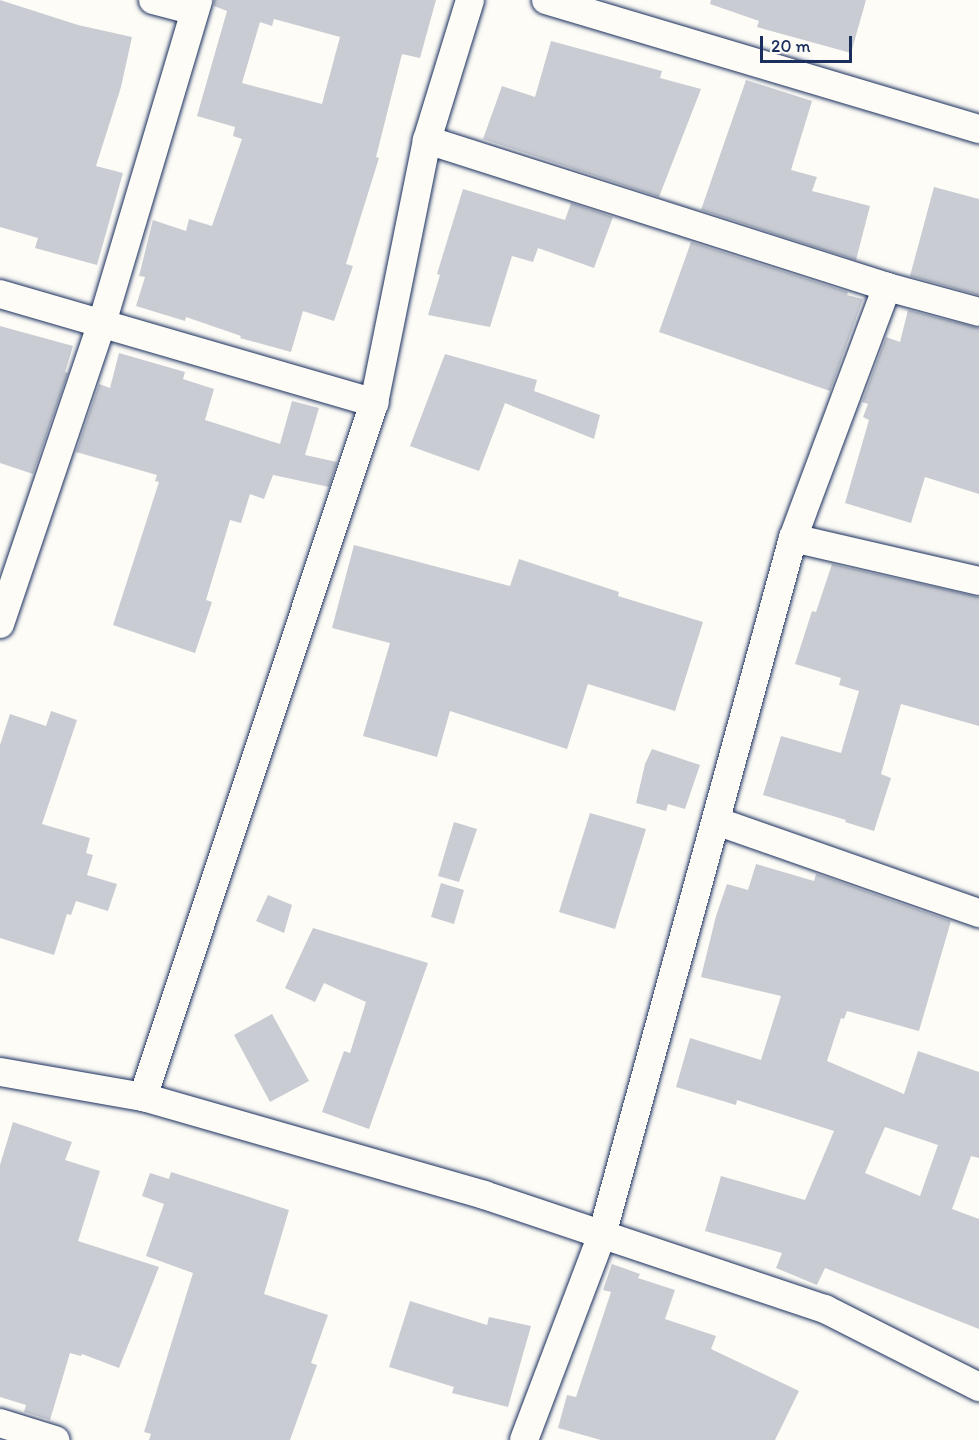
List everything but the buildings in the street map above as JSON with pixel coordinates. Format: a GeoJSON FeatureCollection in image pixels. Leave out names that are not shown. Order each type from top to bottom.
{"type":"FeatureCollection","features":[{"type":"Feature","properties":{"kind":"street"},"geometry":{"type":"LineString","coordinates":[[0,624],[102,322],[197,5],[153,0]]}},
{"type":"Feature","properties":{"kind":"street"},"geometry":{"type":"LineString","coordinates":[[143,1097],[374,403],[427,140],[470,0]]}},
{"type":"Feature","properties":{"kind":"street"},"geometry":{"type":"LineString","coordinates":[[546,0],[979,129]]}},
{"type":"Feature","properties":{"kind":"street"},"geometry":{"type":"LineString","coordinates":[[427,140],[887,287],[979,312]]}},
{"type":"Feature","properties":{"kind":"street"},"geometry":{"type":"LineString","coordinates":[[524,1440],[602,1235],[793,538],[887,287]]}},
{"type":"Feature","properties":{"kind":"street"},"geometry":{"type":"LineString","coordinates":[[0,294],[374,403]]}},
{"type":"Feature","properties":{"kind":"street"},"geometry":{"type":"LineString","coordinates":[[793,538],[979,581]]}},
{"type":"Feature","properties":{"kind":"street"},"geometry":{"type":"LineString","coordinates":[[716,821],[979,913]]}},
{"type":"Feature","properties":{"kind":"street"},"geometry":{"type":"LineString","coordinates":[[0,1072],[143,1097],[484,1195],[825,1309],[979,1387]]}},
{"type":"Feature","properties":{"kind":"street"},"geometry":{"type":"LineString","coordinates":[[0,1422],[55,1440]]}}]}
